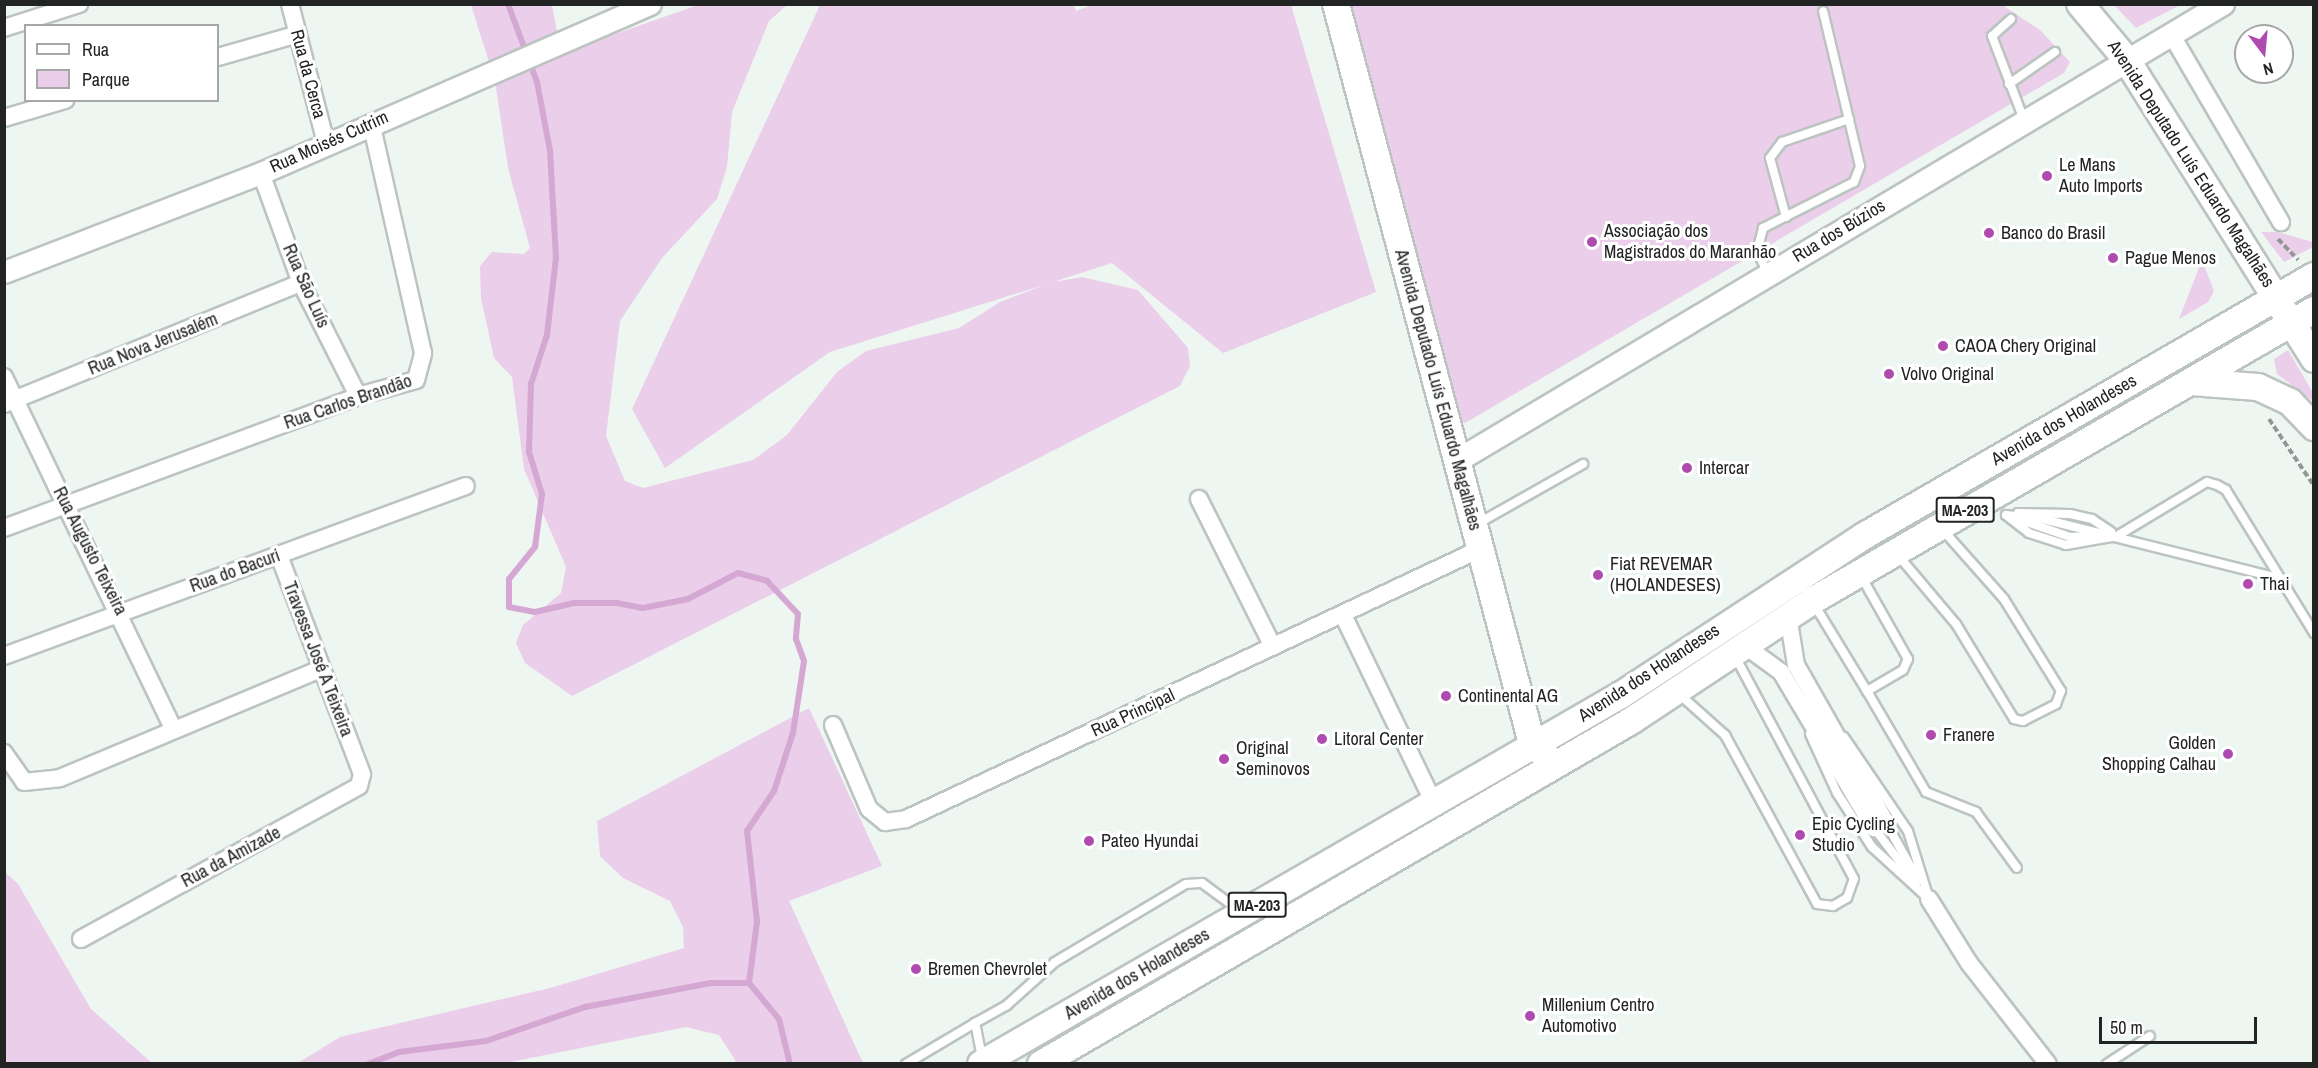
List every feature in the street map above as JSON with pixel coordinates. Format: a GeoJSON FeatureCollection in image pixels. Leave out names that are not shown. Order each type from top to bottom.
{"type":"FeatureCollection","features":[{"type":"Feature","properties":{"kind":"main road","name":"Avenida Deputado Luís Eduardo Magalhães"},"geometry":{"type":"LineString","coordinates":[[1336,4],[1533,747]]}},
{"type":"Feature","properties":{"kind":"main road","name":"Avenida Deputado Luís Eduardo Magalhães"},"geometry":{"type":"LineString","coordinates":[[2080,4],[2126,59],[2277,298],[2303,316],[2313,359]]}},
{"type":"Feature","properties":{"kind":"main road","name":"Rua dos Búzios"},"geometry":{"type":"LineString","coordinates":[[1457,461],[2126,59],[2223,4]]}},
{"type":"Feature","properties":{"kind":"main road","name":"Avenida dos Holandeses"},"geometry":{"type":"LineString","coordinates":[[982,1063],[1533,747],[1854,542],[2313,276]]}},
{"type":"Feature","properties":{"kind":"main road","name":"Avenida dos Holandeses"},"geometry":{"type":"LineString","coordinates":[[1041,1064],[1558,763],[1676,692],[1812,601],[1974,504],[2303,316]]}},
{"type":"Feature","properties":{"kind":"main road"},"geometry":{"type":"LineString","coordinates":[[2190,382],[2258,387],[2290,402],[2313,427]]}},
{"type":"Feature","properties":{"kind":"main road"},"geometry":{"type":"LineString","coordinates":[[1533,747],[1558,763]]}},
{"type":"Feature","properties":{"kind":"street"},"geometry":{"type":"LineString","coordinates":[[4,28],[79,4]]}},
{"type":"Feature","properties":{"kind":"street","name":"Rua da Cerca"},"geometry":{"type":"LineString","coordinates":[[290,4],[326,143]]}},
{"type":"Feature","properties":{"kind":"street","name":"Rua Moisés Cutrim"},"geometry":{"type":"LineString","coordinates":[[4,272],[261,173],[486,72],[643,6]]}},
{"type":"Feature","properties":{"kind":"street"},"geometry":{"type":"LineString","coordinates":[[219,57],[298,34]]}},
{"type":"Feature","properties":{"kind":"street"},"geometry":{"type":"LineString","coordinates":[[2171,34],[2281,222]]}},
{"type":"Feature","properties":{"kind":"street"},"geometry":{"type":"LineString","coordinates":[[4,118],[58,102]]}},
{"type":"Feature","properties":{"kind":"street","name":"Rua Carlos Brandão"},"geometry":{"type":"LineString","coordinates":[[67,505],[358,396],[416,381],[423,365],[402,246],[370,123]]}},
{"type":"Feature","properties":{"kind":"street","name":"Rua São Luís"},"geometry":{"type":"LineString","coordinates":[[261,173],[301,283],[358,396]]}},
{"type":"Feature","properties":{"kind":"street","name":"Rua Nova Jerusalém"},"geometry":{"type":"LineString","coordinates":[[9,402],[301,283]]}},
{"type":"Feature","properties":{"kind":"street","name":"Rua Augusto Teixeira"},"geometry":{"type":"LineString","coordinates":[[4,377],[9,402],[67,505],[122,612],[172,726]]}},
{"type":"Feature","properties":{"kind":"street","name":"Rua do Bacuri"},"geometry":{"type":"LineString","coordinates":[[4,656],[466,486]]}},
{"type":"Feature","properties":{"kind":"street"},"geometry":{"type":"LineString","coordinates":[[1199,499],[1273,647]]}},
{"type":"Feature","properties":{"kind":"street"},"geometry":{"type":"LineString","coordinates":[[4,528],[67,505]]}},
{"type":"Feature","properties":{"kind":"street","name":"Rua Principal"},"geometry":{"type":"LineString","coordinates":[[833,725],[869,809],[885,822],[894,822],[1343,615],[1477,537]]}},
{"type":"Feature","properties":{"kind":"street","name":"Travessa José A Teixeira"},"geometry":{"type":"LineString","coordinates":[[279,555],[320,669],[358,764]]}},
{"type":"Feature","properties":{"kind":"street"},"geometry":{"type":"LineString","coordinates":[[1343,615],[1434,803]]}},
{"type":"Feature","properties":{"kind":"street"},"geometry":{"type":"LineString","coordinates":[[1788,616],[1797,665],[1879,824]]}},
{"type":"Feature","properties":{"kind":"street"},"geometry":{"type":"LineString","coordinates":[[1739,649],[1781,672],[1800,707],[1879,824]]}},
{"type":"Feature","properties":{"kind":"street"},"geometry":{"type":"LineString","coordinates":[[4,753],[24,782],[60,778],[172,726],[320,669]]}},
{"type":"Feature","properties":{"kind":"street","name":"Rua da Amizade"},"geometry":{"type":"LineString","coordinates":[[81,939],[349,794],[359,786],[358,764]]}},
{"type":"Feature","properties":{"kind":"street"},"geometry":{"type":"LineString","coordinates":[[1929,899],[1969,963],[2048,1064]]}},
{"type":"Feature","properties":{"kind":"lane"},"geometry":{"type":"LineString","coordinates":[[1769,274],[1757,251],[1763,228],[1854,182],[1860,166],[1823,11]]}},
{"type":"Feature","properties":{"kind":"lane"},"geometry":{"type":"LineString","coordinates":[[2011,19],[1992,36],[2024,120]]}},
{"type":"Feature","properties":{"kind":"lane"},"geometry":{"type":"LineString","coordinates":[[2009,84],[2055,52]]}},
{"type":"Feature","properties":{"kind":"lane"},"geometry":{"type":"LineString","coordinates":[[1786,216],[1770,158],[1782,142],[1849,119]]}},
{"type":"Feature","properties":{"kind":"lane"},"geometry":{"type":"LineString","coordinates":[[1477,537],[1583,464]]}},
{"type":"Feature","properties":{"kind":"lane"},"geometry":{"type":"LineString","coordinates":[[2117,536],[2207,482],[2217,485],[2226,490],[2313,633]]}},
{"type":"Feature","properties":{"kind":"lane"},"geometry":{"type":"LineString","coordinates":[[1974,504],[2070,537],[2117,536],[2281,579]]}},
{"type":"Feature","properties":{"kind":"lane"},"geometry":{"type":"LineString","coordinates":[[2006,515],[2042,510],[2070,514],[2092,519],[2117,536]]}},
{"type":"Feature","properties":{"kind":"lane"},"geometry":{"type":"LineString","coordinates":[[1895,551],[1956,624],[2014,719],[2023,721],[2056,704],[2061,691],[2004,599],[1939,525]]}},
{"type":"Feature","properties":{"kind":"lane"},"geometry":{"type":"LineString","coordinates":[[1859,573],[1908,659],[1903,669],[1867,691]]}},
{"type":"Feature","properties":{"kind":"lane"},"geometry":{"type":"LineString","coordinates":[[1812,601],[1926,792],[1976,812],[2017,868]]}},
{"type":"Feature","properties":{"kind":"lane"},"geometry":{"type":"LineString","coordinates":[[1676,692],[1725,735],[1818,904],[1833,906],[1847,898],[1854,879],[1739,649]]}},
{"type":"Feature","properties":{"kind":"lane"},"geometry":{"type":"LineString","coordinates":[[1800,707],[1832,784],[1872,848],[1929,899]]}},
{"type":"Feature","properties":{"kind":"lane"},"geometry":{"type":"LineString","coordinates":[[1827,721],[1854,747],[1898,813],[1929,899]]}},
{"type":"Feature","properties":{"kind":"lane"},"geometry":{"type":"LineString","coordinates":[[1879,824],[1929,899]]}},
{"type":"Feature","properties":{"kind":"lane"},"geometry":{"type":"LineString","coordinates":[[1879,824],[1929,899]]}},
{"type":"Feature","properties":{"kind":"lane"},"geometry":{"type":"LineString","coordinates":[[906,1064],[1007,1005],[1055,962],[1186,884],[1202,884],[1242,914]]}},
{"type":"Feature","properties":{"kind":"lane"},"geometry":{"type":"LineString","coordinates":[[975,1023],[982,1063]]}},
{"type":"Feature","properties":{"kind":"lane"},"geometry":{"type":"LineString","coordinates":[[2107,1064],[2150,1036]]}},
{"type":"Feature","properties":{"kind":"path"},"geometry":{"type":"LineString","coordinates":[[2265,416],[2278,428],[2313,486]]}},
{"type":"Feature","properties":{"kind":"green space"},"geometry":{"type":"Polygon","coordinates":[[[1073,4],[1076,11],[1095,4],[1291,5],[1376,292],[1223,353],[1112,263],[1053,282],[1082,277],[1138,290],[1188,348],[1190,366],[1180,386],[572,696],[525,663],[516,643],[523,625],[561,593],[566,567],[524,469],[512,377],[494,358],[481,298],[480,266],[492,252],[524,254],[530,248],[508,168],[495,81],[471,5],[552,5],[561,53],[698,5],[787,5],[769,21],[732,112],[727,167],[717,199],[662,258],[620,321],[606,436],[625,481],[643,488],[753,460],[787,435],[837,372],[866,351],[959,328],[1000,302],[1047,284],[830,352],[665,468],[632,409],[820,5],[1073,4]]]}},
{"type":"Feature","properties":{"kind":"green space","name":"Associação dos Magistrados do Maranhão"},"geometry":{"type":"Polygon","coordinates":[[[1346,5],[2002,5],[2040,30],[2070,62],[2064,73],[1465,423],[1456,418],[1346,5]]]}},
{"type":"Feature","properties":{"kind":"green space"},"geometry":{"type":"Polygon","coordinates":[[[2114,5],[2180,5],[2136,28],[2114,5]]]}},
{"type":"Feature","properties":{"kind":"green space"},"geometry":{"type":"Polygon","coordinates":[[[2261,232],[2277,232],[2313,242],[2313,247],[2284,262],[2261,232]]]}},
{"type":"Feature","properties":{"kind":"green space"},"geometry":{"type":"Polygon","coordinates":[[[2202,260],[2214,291],[2208,302],[2179,319],[2202,260]]]}},
{"type":"Feature","properties":{"kind":"green space"},"geometry":{"type":"Polygon","coordinates":[[[2288,350],[2313,393],[2313,401],[2277,374],[2274,359],[2288,350]]]}},
{"type":"Feature","properties":{"kind":"green space"},"geometry":{"type":"Polygon","coordinates":[[[809,708],[882,866],[789,901],[863,1063],[737,1063],[719,1035],[686,1027],[506,1063],[298,1063],[340,1037],[550,988],[684,948],[683,927],[670,901],[623,878],[600,856],[597,821],[809,708]]]}},
{"type":"Feature","properties":{"kind":"green space"},"geometry":{"type":"Polygon","coordinates":[[[5,872],[18,884],[91,1009],[152,1063],[5,1063],[5,872]]]}},
{"type":"Feature","properties":{"kind":"waterway"},"geometry":{"type":"LineString","coordinates":[[508,4],[537,82],[550,151],[556,258],[547,335],[531,384],[529,452],[542,494],[535,547],[509,579],[509,607],[535,612],[574,603],[617,603],[643,608],[688,599],[738,573],[767,581],[798,614],[796,639],[804,661],[793,733],[774,791],[747,831],[757,922],[749,983]]}},
{"type":"Feature","properties":{"kind":"waterway"},"geometry":{"type":"LineString","coordinates":[[368,1064],[399,1052],[486,1041],[585,1007],[711,983],[749,983],[779,1019],[790,1064]]}},
{"type":"Feature","properties":{"kind":"place","name":"Le Mans Auto Imports"},"geometry":{"type":"Point","coordinates":[2047,176]}},
{"type":"Feature","properties":{"kind":"place","name":"Banco do Brasil"},"geometry":{"type":"Point","coordinates":[1989,233]}},
{"type":"Feature","properties":{"kind":"place","name":"Associação dos Magistrados do Maranhão"},"geometry":{"type":"Point","coordinates":[1592,242]}},
{"type":"Feature","properties":{"kind":"place","name":"Pague Menos"},"geometry":{"type":"Point","coordinates":[2113,258]}},
{"type":"Feature","properties":{"kind":"place","name":"CAOA Chery Original"},"geometry":{"type":"Point","coordinates":[1943,346]}},
{"type":"Feature","properties":{"kind":"place","name":"Volvo Original"},"geometry":{"type":"Point","coordinates":[1889,374]}},
{"type":"Feature","properties":{"kind":"place","name":"Intercar"},"geometry":{"type":"Point","coordinates":[1687,468]}},
{"type":"Feature","properties":{"kind":"place","name":"Fiat REVEMAR (HOLANDESES)"},"geometry":{"type":"Point","coordinates":[1598,575]}},
{"type":"Feature","properties":{"kind":"place","name":"Thai"},"geometry":{"type":"Point","coordinates":[2248,584]}},
{"type":"Feature","properties":{"kind":"place","name":"Continental AG"},"geometry":{"type":"Point","coordinates":[1446,696]}},
{"type":"Feature","properties":{"kind":"place","name":"Franere"},"geometry":{"type":"Point","coordinates":[1931,735]}},
{"type":"Feature","properties":{"kind":"place","name":"Litoral Center"},"geometry":{"type":"Point","coordinates":[1322,739]}},
{"type":"Feature","properties":{"kind":"place","name":"Golden Shopping Calhau"},"geometry":{"type":"Point","coordinates":[2228,754]}},
{"type":"Feature","properties":{"kind":"place","name":"Original Seminovos"},"geometry":{"type":"Point","coordinates":[1224,759]}},
{"type":"Feature","properties":{"kind":"place","name":"Epic Cycling Studio"},"geometry":{"type":"Point","coordinates":[1800,835]}},
{"type":"Feature","properties":{"kind":"place","name":"Pateo Hyundai"},"geometry":{"type":"Point","coordinates":[1089,841]}},
{"type":"Feature","properties":{"kind":"place","name":"Bremen Chevrolet"},"geometry":{"type":"Point","coordinates":[916,969]}},
{"type":"Feature","properties":{"kind":"place","name":"Millenium Centro Automotivo"},"geometry":{"type":"Point","coordinates":[1530,1016]}}]}
